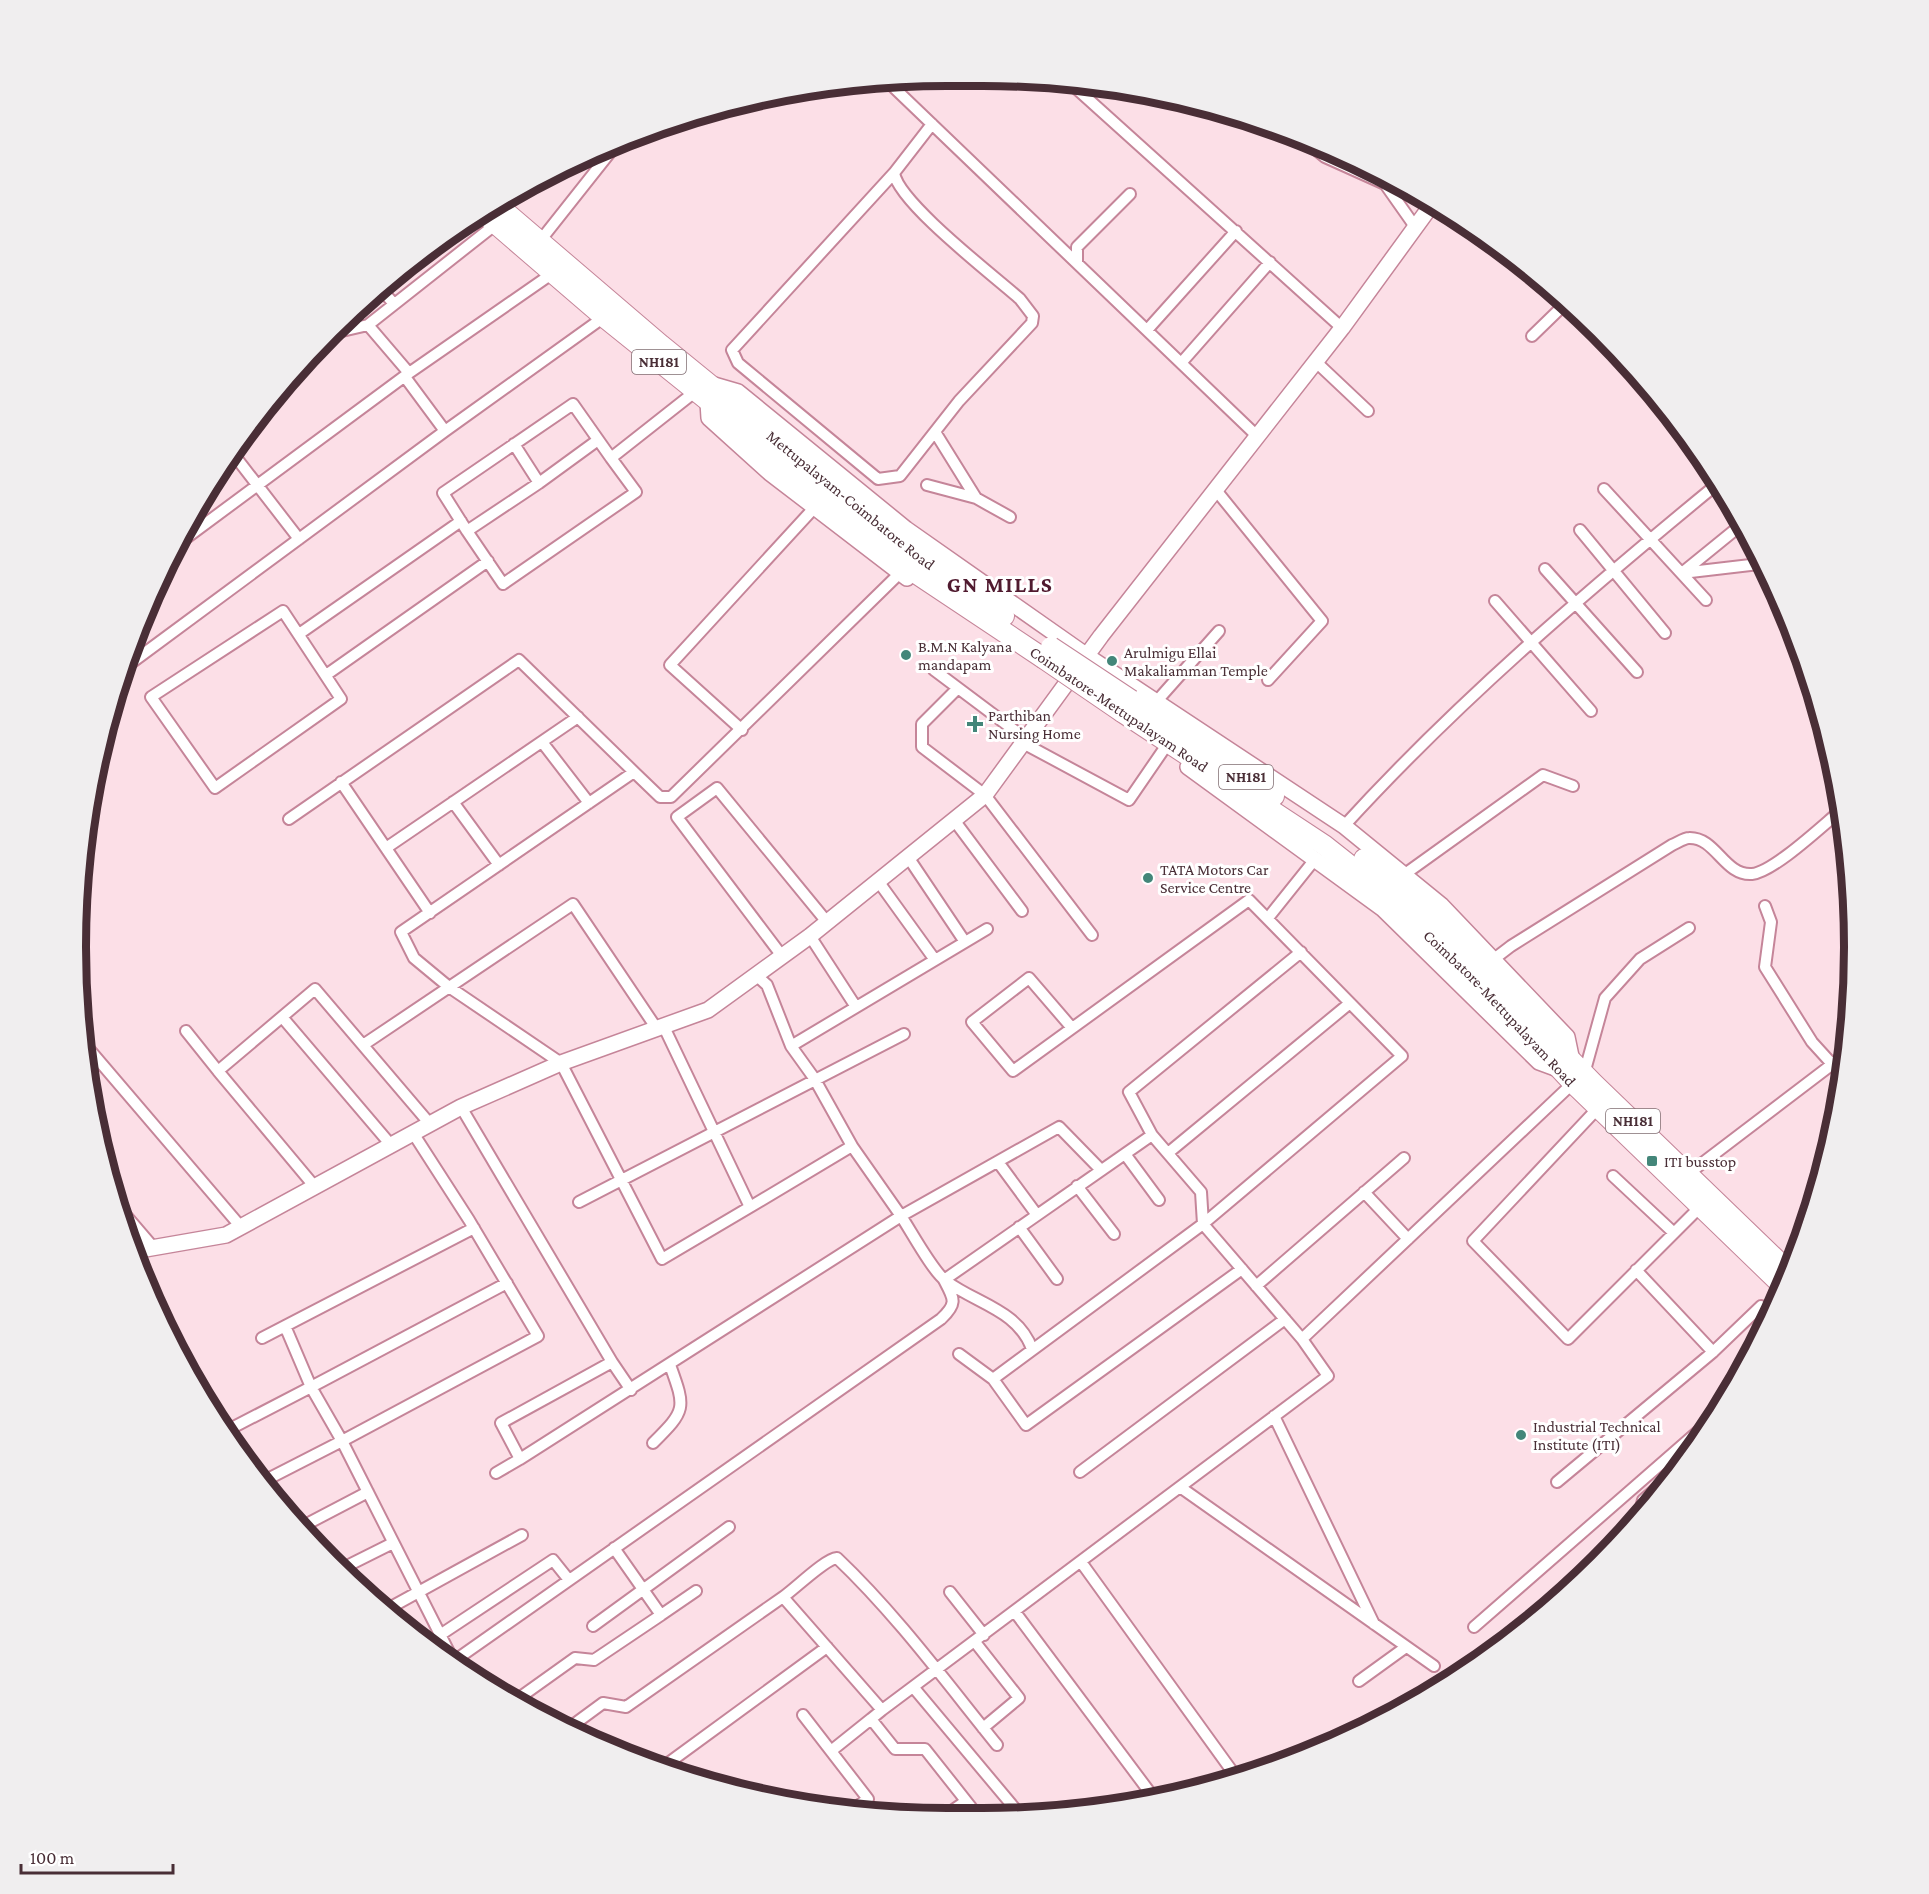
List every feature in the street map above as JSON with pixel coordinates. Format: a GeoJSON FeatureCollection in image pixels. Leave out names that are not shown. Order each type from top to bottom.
{"type":"FeatureCollection","features":[{"type":"Feature","properties":{"kind":"highway","name":"NH181"},"geometry":{"type":"LineString","coordinates":[[493,215],[553,273],[604,317],[704,392]]}},
{"type":"Feature","properties":{"kind":"highway","name":"Mettupalayam-Coimbatore Road"},"geometry":{"type":"LineString","coordinates":[[494,215],[540,241],[704,392],[842,504],[1428,913],[1572,1072],[1688,1174],[1782,1266]]}},
{"type":"Feature","properties":{"kind":"highway","name":"Coimbatore-Mettupalayam Road"},"geometry":{"type":"LineString","coordinates":[[1572,1072],[1598,1108],[1777,1280]]}},
{"type":"Feature","properties":{"kind":"street"},"geometry":{"type":"LineString","coordinates":[[895,87],[1256,435]]}},
{"type":"Feature","properties":{"kind":"street"},"geometry":{"type":"LineString","coordinates":[[1080,91],[1342,328]]}},
{"type":"Feature","properties":{"kind":"street"},"geometry":{"type":"LineString","coordinates":[[894,173],[896,183],[919,209],[1020,299],[1033,316],[1032,323],[1025,333],[959,401],[900,476],[878,479],[738,363],[732,350],[894,173],[932,124]]}},
{"type":"Feature","properties":{"kind":"street"},"geometry":{"type":"LineString","coordinates":[[540,241],[608,155]]}},
{"type":"Feature","properties":{"kind":"street"},"geometry":{"type":"LineString","coordinates":[[1393,190],[1416,228]]}},
{"type":"Feature","properties":{"kind":"street"},"geometry":{"type":"LineString","coordinates":[[1077,262],[1077,248],[1130,194]]}},
{"type":"Feature","properties":{"kind":"street"},"geometry":{"type":"LineString","coordinates":[[141,1250],[226,1235],[461,1107],[561,1063],[708,1010],[810,936],[985,795],[1087,656],[1256,435],[1342,328],[1428,210]]}},
{"type":"Feature","properties":{"kind":"street"},"geometry":{"type":"LineString","coordinates":[[346,330],[368,325],[394,304],[479,224]]}},
{"type":"Feature","properties":{"kind":"street"},"geometry":{"type":"LineString","coordinates":[[1148,329],[1236,231]]}},
{"type":"Feature","properties":{"kind":"street"},"geometry":{"type":"LineString","coordinates":[[1182,362],[1270,262]]}},
{"type":"Feature","properties":{"kind":"street"},"geometry":{"type":"LineString","coordinates":[[191,535],[407,375],[553,273]]}},
{"type":"Feature","properties":{"kind":"street"},"geometry":{"type":"LineString","coordinates":[[385,294],[394,304]]}},
{"type":"Feature","properties":{"kind":"street"},"geometry":{"type":"LineString","coordinates":[[1532,336],[1560,309]]}},
{"type":"Feature","properties":{"kind":"street"},"geometry":{"type":"LineString","coordinates":[[135,660],[445,431],[604,317]]}},
{"type":"Feature","properties":{"kind":"street"},"geometry":{"type":"LineString","coordinates":[[368,325],[407,375],[445,431]]}},
{"type":"Feature","properties":{"kind":"street"},"geometry":{"type":"LineString","coordinates":[[1315,361],[1368,411]]}},
{"type":"Feature","properties":{"kind":"street"},"geometry":{"type":"LineString","coordinates":[[704,392],[709,418],[770,473],[900,573],[1068,683],[1316,858],[1383,909],[1539,1062],[1572,1072]]}},
{"type":"Feature","properties":{"kind":"street"},"geometry":{"type":"LineString","coordinates":[[611,458],[704,392],[738,392],[906,529],[1087,656],[1279,780],[1344,826],[1405,874],[1441,905],[1567,1037],[1572,1072]]}},
{"type":"Feature","properties":{"kind":"street"},"geometry":{"type":"LineString","coordinates":[[573,404],[611,458],[636,492],[503,584],[443,493],[573,404]]}},
{"type":"Feature","properties":{"kind":"street"},"geometry":{"type":"LineString","coordinates":[[935,432],[976,498]]}},
{"type":"Feature","properties":{"kind":"street"},"geometry":{"type":"LineString","coordinates":[[299,634],[464,526],[539,483],[598,440]]}},
{"type":"Feature","properties":{"kind":"street"},"geometry":{"type":"LineString","coordinates":[[514,444],[539,483]]}},
{"type":"Feature","properties":{"kind":"street"},"geometry":{"type":"LineString","coordinates":[[237,459],[299,539]]}},
{"type":"Feature","properties":{"kind":"street"},"geometry":{"type":"LineString","coordinates":[[927,485],[976,498],[1010,517]]}},
{"type":"Feature","properties":{"kind":"street"},"geometry":{"type":"LineString","coordinates":[[1344,826],[1392,774],[1532,644],[1711,488]]}},
{"type":"Feature","properties":{"kind":"street"},"geometry":{"type":"LineString","coordinates":[[1215,489],[1322,621],[1268,680]]}},
{"type":"Feature","properties":{"kind":"street"},"geometry":{"type":"LineString","coordinates":[[1604,489],[1706,600]]}},
{"type":"Feature","properties":{"kind":"street"},"geometry":{"type":"LineString","coordinates":[[742,730],[670,665],[814,507]]}},
{"type":"Feature","properties":{"kind":"street"},"geometry":{"type":"LineString","coordinates":[[1580,530],[1665,633]]}},
{"type":"Feature","properties":{"kind":"street"},"geometry":{"type":"LineString","coordinates":[[1682,573],[1735,530]]}},
{"type":"Feature","properties":{"kind":"street"},"geometry":{"type":"LineString","coordinates":[[326,675],[488,561]]}},
{"type":"Feature","properties":{"kind":"street"},"geometry":{"type":"LineString","coordinates":[[1682,573],[1754,565]]}},
{"type":"Feature","properties":{"kind":"street"},"geometry":{"type":"LineString","coordinates":[[1545,569],[1637,672]]}},
{"type":"Feature","properties":{"kind":"street"},"geometry":{"type":"LineString","coordinates":[[289,819],[519,660],[660,797],[671,797],[900,573]]}},
{"type":"Feature","properties":{"kind":"street"},"geometry":{"type":"LineString","coordinates":[[1495,601],[1591,711]]}},
{"type":"Feature","properties":{"kind":"street"},"geometry":{"type":"LineString","coordinates":[[283,611],[326,675],[341,699],[215,788],[151,697],[283,611]]}},
{"type":"Feature","properties":{"kind":"street"},"geometry":{"type":"LineString","coordinates":[[1156,702],[1219,631]]}},
{"type":"Feature","properties":{"kind":"street"},"geometry":{"type":"LineString","coordinates":[[934,670],[1025,741],[1129,800],[1164,749]]}},
{"type":"Feature","properties":{"kind":"street"},"geometry":{"type":"LineString","coordinates":[[958,688],[922,724],[922,747],[985,795],[1092,935]]}},
{"type":"Feature","properties":{"kind":"street"},"geometry":{"type":"LineString","coordinates":[[386,848],[578,717]]}},
{"type":"Feature","properties":{"kind":"street"},"geometry":{"type":"LineString","coordinates":[[542,742],[589,803]]}},
{"type":"Feature","properties":{"kind":"street"},"geometry":{"type":"LineString","coordinates":[[634,772],[401,932],[414,958],[449,987],[561,1063],[662,1259],[852,1146]]}},
{"type":"Feature","properties":{"kind":"street"},"geometry":{"type":"LineString","coordinates":[[1405,874],[1543,775],[1573,786]]}},
{"type":"Feature","properties":{"kind":"street"},"geometry":{"type":"LineString","coordinates":[[341,782],[430,913]]}},
{"type":"Feature","properties":{"kind":"street"},"geometry":{"type":"LineString","coordinates":[[782,956],[677,817],[717,788],[827,922]]}},
{"type":"Feature","properties":{"kind":"street"},"geometry":{"type":"LineString","coordinates":[[453,802],[499,865]]}},
{"type":"Feature","properties":{"kind":"street"},"geometry":{"type":"LineString","coordinates":[[1494,959],[1672,845],[1689,838],[1703,842],[1736,871],[1753,874],[1776,863],[1833,817]]}},
{"type":"Feature","properties":{"kind":"street"},"geometry":{"type":"LineString","coordinates":[[954,820],[1022,911]]}},
{"type":"Feature","properties":{"kind":"street"},"geometry":{"type":"LineString","coordinates":[[908,857],[965,942]]}},
{"type":"Feature","properties":{"kind":"street"},"geometry":{"type":"LineString","coordinates":[[1268,918],[1316,858]]}},
{"type":"Feature","properties":{"kind":"street"},"geometry":{"type":"LineString","coordinates":[[878,881],[935,960]]}},
{"type":"Feature","properties":{"kind":"street"},"geometry":{"type":"LineString","coordinates":[[993,1379],[1203,1224],[1402,1056],[1249,900],[1013,1071],[972,1022],[1029,978],[1072,1028]]}},
{"type":"Feature","properties":{"kind":"street"},"geometry":{"type":"LineString","coordinates":[[363,1045],[573,904],[660,1028],[750,1208]]}},
{"type":"Feature","properties":{"kind":"street"},"geometry":{"type":"LineString","coordinates":[[1765,906],[1771,922],[1766,967],[1812,1042],[1832,1064]]}},
{"type":"Feature","properties":{"kind":"street"},"geometry":{"type":"LineString","coordinates":[[1302,1339],[1408,1239],[1572,1072],[1605,998],[1640,959],[1689,928]]}},
{"type":"Feature","properties":{"kind":"street"},"geometry":{"type":"LineString","coordinates":[[791,1046],[987,929]]}},
{"type":"Feature","properties":{"kind":"street"},"geometry":{"type":"LineString","coordinates":[[810,936],[856,1007]]}},
{"type":"Feature","properties":{"kind":"street"},"geometry":{"type":"LineString","coordinates":[[831,1751],[882,1710],[1328,1376],[1302,1339],[1203,1224],[1201,1192],[1152,1135],[1129,1092],[1301,952]]}},
{"type":"Feature","properties":{"kind":"street"},"geometry":{"type":"LineString","coordinates":[[460,1657],[952,1309],[954,1298],[944,1280],[852,1146],[814,1078],[791,1046],[767,985],[756,975]]}},
{"type":"Feature","properties":{"kind":"street"},"geometry":{"type":"LineString","coordinates":[[421,999],[449,987]]}},
{"type":"Feature","properties":{"kind":"street"},"geometry":{"type":"LineString","coordinates":[[218,1071],[315,989],[430,1124]]}},
{"type":"Feature","properties":{"kind":"street"},"geometry":{"type":"LineString","coordinates":[[1168,1153],[1350,1002]]}},
{"type":"Feature","properties":{"kind":"street"},"geometry":{"type":"LineString","coordinates":[[282,1017],[392,1145]]}},
{"type":"Feature","properties":{"kind":"street"},"geometry":{"type":"LineString","coordinates":[[186,1031],[315,1187]]}},
{"type":"Feature","properties":{"kind":"street"},"geometry":{"type":"LineString","coordinates":[[579,1202],[715,1134],[814,1078],[904,1034]]}},
{"type":"Feature","properties":{"kind":"street"},"geometry":{"type":"LineString","coordinates":[[92,1053],[241,1227]]}},
{"type":"Feature","properties":{"kind":"street"},"geometry":{"type":"LineString","coordinates":[[1688,1174],[1836,1061]]}},
{"type":"Feature","properties":{"kind":"street"},"geometry":{"type":"LineString","coordinates":[[461,1107],[612,1362],[632,1389]]}},
{"type":"Feature","properties":{"kind":"street"},"geometry":{"type":"LineString","coordinates":[[1598,1108],[1473,1241],[1568,1339],[1700,1207]]}},
{"type":"Feature","properties":{"kind":"street"},"geometry":{"type":"LineString","coordinates":[[496,1473],[670,1365],[901,1216],[1059,1127],[1101,1170]]}},
{"type":"Feature","properties":{"kind":"street"},"geometry":{"type":"LineString","coordinates":[[270,1478],[538,1336],[474,1228],[413,1133]]}},
{"type":"Feature","properties":{"kind":"street"},"geometry":{"type":"LineString","coordinates":[[944,1280],[1152,1135]]}},
{"type":"Feature","properties":{"kind":"street"},"geometry":{"type":"LineString","coordinates":[[1125,1154],[1159,1200]]}},
{"type":"Feature","properties":{"kind":"street"},"geometry":{"type":"LineString","coordinates":[[1256,1286],[1404,1158]]}},
{"type":"Feature","properties":{"kind":"street"},"geometry":{"type":"LineString","coordinates":[[998,1162],[1037,1215]]}},
{"type":"Feature","properties":{"kind":"street"},"geometry":{"type":"LineString","coordinates":[[1613,1176],[1674,1233]]}},
{"type":"Feature","properties":{"kind":"street"},"geometry":{"type":"LineString","coordinates":[[1077,1186],[1114,1233]]}},
{"type":"Feature","properties":{"kind":"street"},"geometry":{"type":"LineString","coordinates":[[1364,1192],[1408,1239]]}},
{"type":"Feature","properties":{"kind":"street"},"geometry":{"type":"LineString","coordinates":[[130,1220],[153,1248]]}},
{"type":"Feature","properties":{"kind":"street"},"geometry":{"type":"LineString","coordinates":[[1019,1227],[1057,1279]]}},
{"type":"Feature","properties":{"kind":"street"},"geometry":{"type":"LineString","coordinates":[[262,1338],[474,1228]]}},
{"type":"Feature","properties":{"kind":"street"},"geometry":{"type":"LineString","coordinates":[[959,1354],[993,1379],[1026,1425],[1242,1269]]}},
{"type":"Feature","properties":{"kind":"street"},"geometry":{"type":"LineString","coordinates":[[1636,1270],[1713,1352]]}},
{"type":"Feature","properties":{"kind":"street"},"geometry":{"type":"LineString","coordinates":[[944,1280],[1015,1321],[1027,1335],[1032,1349]]}},
{"type":"Feature","properties":{"kind":"street"},"geometry":{"type":"LineString","coordinates":[[232,1428],[507,1283]]}},
{"type":"Feature","properties":{"kind":"street"},"geometry":{"type":"LineString","coordinates":[[1557,1482],[1713,1352],[1761,1306]]}},
{"type":"Feature","properties":{"kind":"street"},"geometry":{"type":"LineString","coordinates":[[1080,1472],[1285,1319]]}},
{"type":"Feature","properties":{"kind":"street"},"geometry":{"type":"LineString","coordinates":[[285,1326],[311,1388],[342,1441],[447,1647]]}},
{"type":"Feature","properties":{"kind":"street"},"geometry":{"type":"LineString","coordinates":[[520,1459],[501,1423],[612,1362]]}},
{"type":"Feature","properties":{"kind":"street"},"geometry":{"type":"LineString","coordinates":[[653,1443],[678,1418],[682,1398],[670,1365]]}},
{"type":"Feature","properties":{"kind":"street"},"geometry":{"type":"LineString","coordinates":[[1274,1416],[1375,1625]]}},
{"type":"Feature","properties":{"kind":"street"},"geometry":{"type":"LineString","coordinates":[[1474,1627],[1687,1441]]}},
{"type":"Feature","properties":{"kind":"street"},"geometry":{"type":"LineString","coordinates":[[1179,1487],[1434,1666]]}},
{"type":"Feature","properties":{"kind":"street"},"geometry":{"type":"LineString","coordinates":[[307,1523],[368,1492]]}},
{"type":"Feature","properties":{"kind":"street"},"geometry":{"type":"LineString","coordinates":[[593,1626],[729,1527]]}},
{"type":"Feature","properties":{"kind":"street"},"geometry":{"type":"LineString","coordinates":[[393,1606],[522,1535]]}},
{"type":"Feature","properties":{"kind":"street"},"geometry":{"type":"LineString","coordinates":[[348,1566],[393,1543]]}},
{"type":"Feature","properties":{"kind":"street"},"geometry":{"type":"LineString","coordinates":[[614,1548],[661,1615]]}},
{"type":"Feature","properties":{"kind":"street"},"geometry":{"type":"LineString","coordinates":[[575,1724],[603,1703],[626,1707],[802,1584],[831,1559],[837,1558],[855,1575],[997,1745]]}},
{"type":"Feature","properties":{"kind":"street"},"geometry":{"type":"LineString","coordinates":[[440,1635],[553,1560],[569,1580]]}},
{"type":"Feature","properties":{"kind":"street"},"geometry":{"type":"LineString","coordinates":[[1081,1562],[1232,1771]]}},
{"type":"Feature","properties":{"kind":"street"},"geometry":{"type":"LineString","coordinates":[[522,1696],[575,1658],[594,1660],[696,1591]]}},
{"type":"Feature","properties":{"kind":"street"},"geometry":{"type":"LineString","coordinates":[[950,1592],[984,1635]]}},
{"type":"Feature","properties":{"kind":"street"},"geometry":{"type":"LineString","coordinates":[[783,1597],[882,1710]]}},
{"type":"Feature","properties":{"kind":"street"},"geometry":{"type":"LineString","coordinates":[[1015,1612],[1150,1792]]}},
{"type":"Feature","properties":{"kind":"street"},"geometry":{"type":"LineString","coordinates":[[975,1642],[1019,1698],[983,1728]]}},
{"type":"Feature","properties":{"kind":"street"},"geometry":{"type":"LineString","coordinates":[[669,1763],[827,1647]]}},
{"type":"Feature","properties":{"kind":"street"},"geometry":{"type":"LineString","coordinates":[[1359,1681],[1406,1647]]}},
{"type":"Feature","properties":{"kind":"street"},"geometry":{"type":"LineString","coordinates":[[914,1688],[1014,1807]]}},
{"type":"Feature","properties":{"kind":"street"},"geometry":{"type":"LineString","coordinates":[[803,1715],[868,1799],[861,1804]]}},
{"type":"Feature","properties":{"kind":"street"},"geometry":{"type":"LineString","coordinates":[[871,1719],[895,1749],[925,1749],[972,1808]]}},
{"type":"Feature","properties":{"kind":"street"},"geometry":{"type":"LineString","coordinates":[[956,1808],[966,1801]]}},
{"type":"Feature","properties":{"kind":"place","name":"B.M.N Kalyana mandapam"},"geometry":{"type":"Point","coordinates":[906,655]}},
{"type":"Feature","properties":{"kind":"place","name":"Arulmigu Ellai Makaliamman Temple"},"geometry":{"type":"Point","coordinates":[1112,661]}},
{"type":"Feature","properties":{"kind":"place","name":"Parthiban Nursing Home"},"geometry":{"type":"Point","coordinates":[975,724]}},
{"type":"Feature","properties":{"kind":"place","name":"TATA Motors Car Service Centre"},"geometry":{"type":"Point","coordinates":[1148,878]}},
{"type":"Feature","properties":{"kind":"place","name":"ITI busstop"},"geometry":{"type":"Point","coordinates":[1652,1161]}},
{"type":"Feature","properties":{"kind":"place","name":"Industrial Technical Institute (ITI)"},"geometry":{"type":"Point","coordinates":[1521,1435]}},
{"type":"Feature","properties":{"kind":"district","name":"GN MILLS"},"geometry":{"type":"Point","coordinates":[1000,584]}}]}
